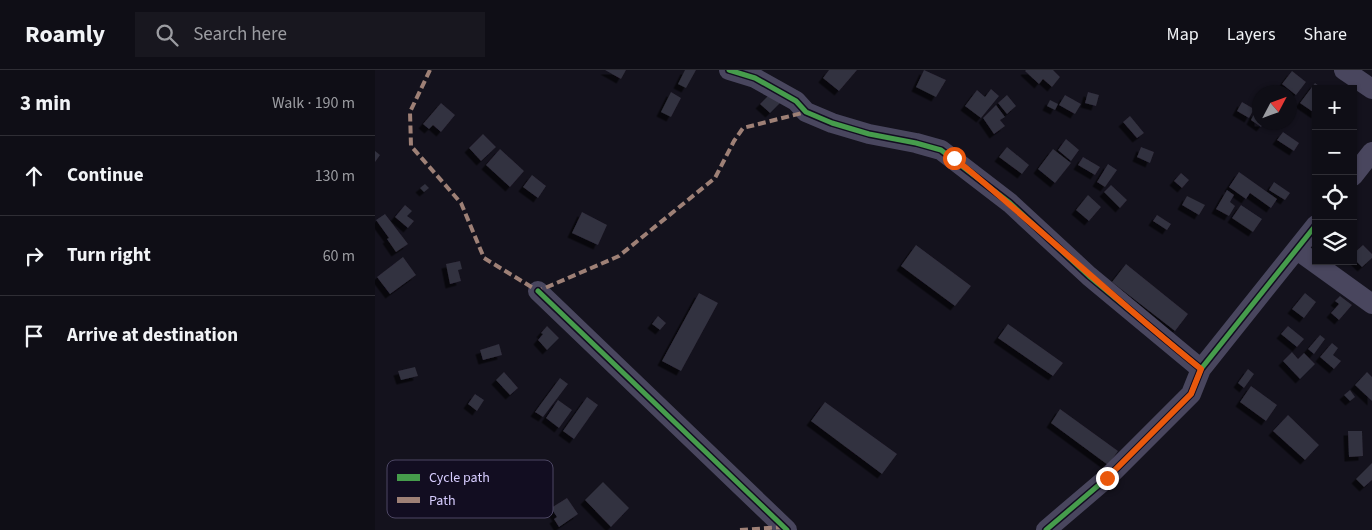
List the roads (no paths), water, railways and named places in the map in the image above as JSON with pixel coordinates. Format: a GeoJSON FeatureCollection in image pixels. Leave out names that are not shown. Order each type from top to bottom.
{"type":"FeatureCollection","features":[{"type":"Feature","properties":{"kind":"street"},"geometry":{"type":"LineString","coordinates":[[729,70],[755,78],[796,101],[806,112],[832,123],[869,134],[941,150],[1010,203],[1097,283],[1201,369]]}},
{"type":"Feature","properties":{"kind":"street"},"geometry":{"type":"LineString","coordinates":[[1344,70],[1372,89]]}},
{"type":"Feature","properties":{"kind":"street"},"geometry":{"type":"LineString","coordinates":[[1354,175],[1372,152]]}},
{"type":"Feature","properties":{"kind":"street"},"geometry":{"type":"LineString","coordinates":[[1047,530],[1107,478],[1191,394],[1201,369],[1312,230]]}},
{"type":"Feature","properties":{"kind":"street"},"geometry":{"type":"LineString","coordinates":[[1297,250],[1372,304]]}},
{"type":"Feature","properties":{"kind":"street"},"geometry":{"type":"LineString","coordinates":[[539,291],[787,530]]}}]}
